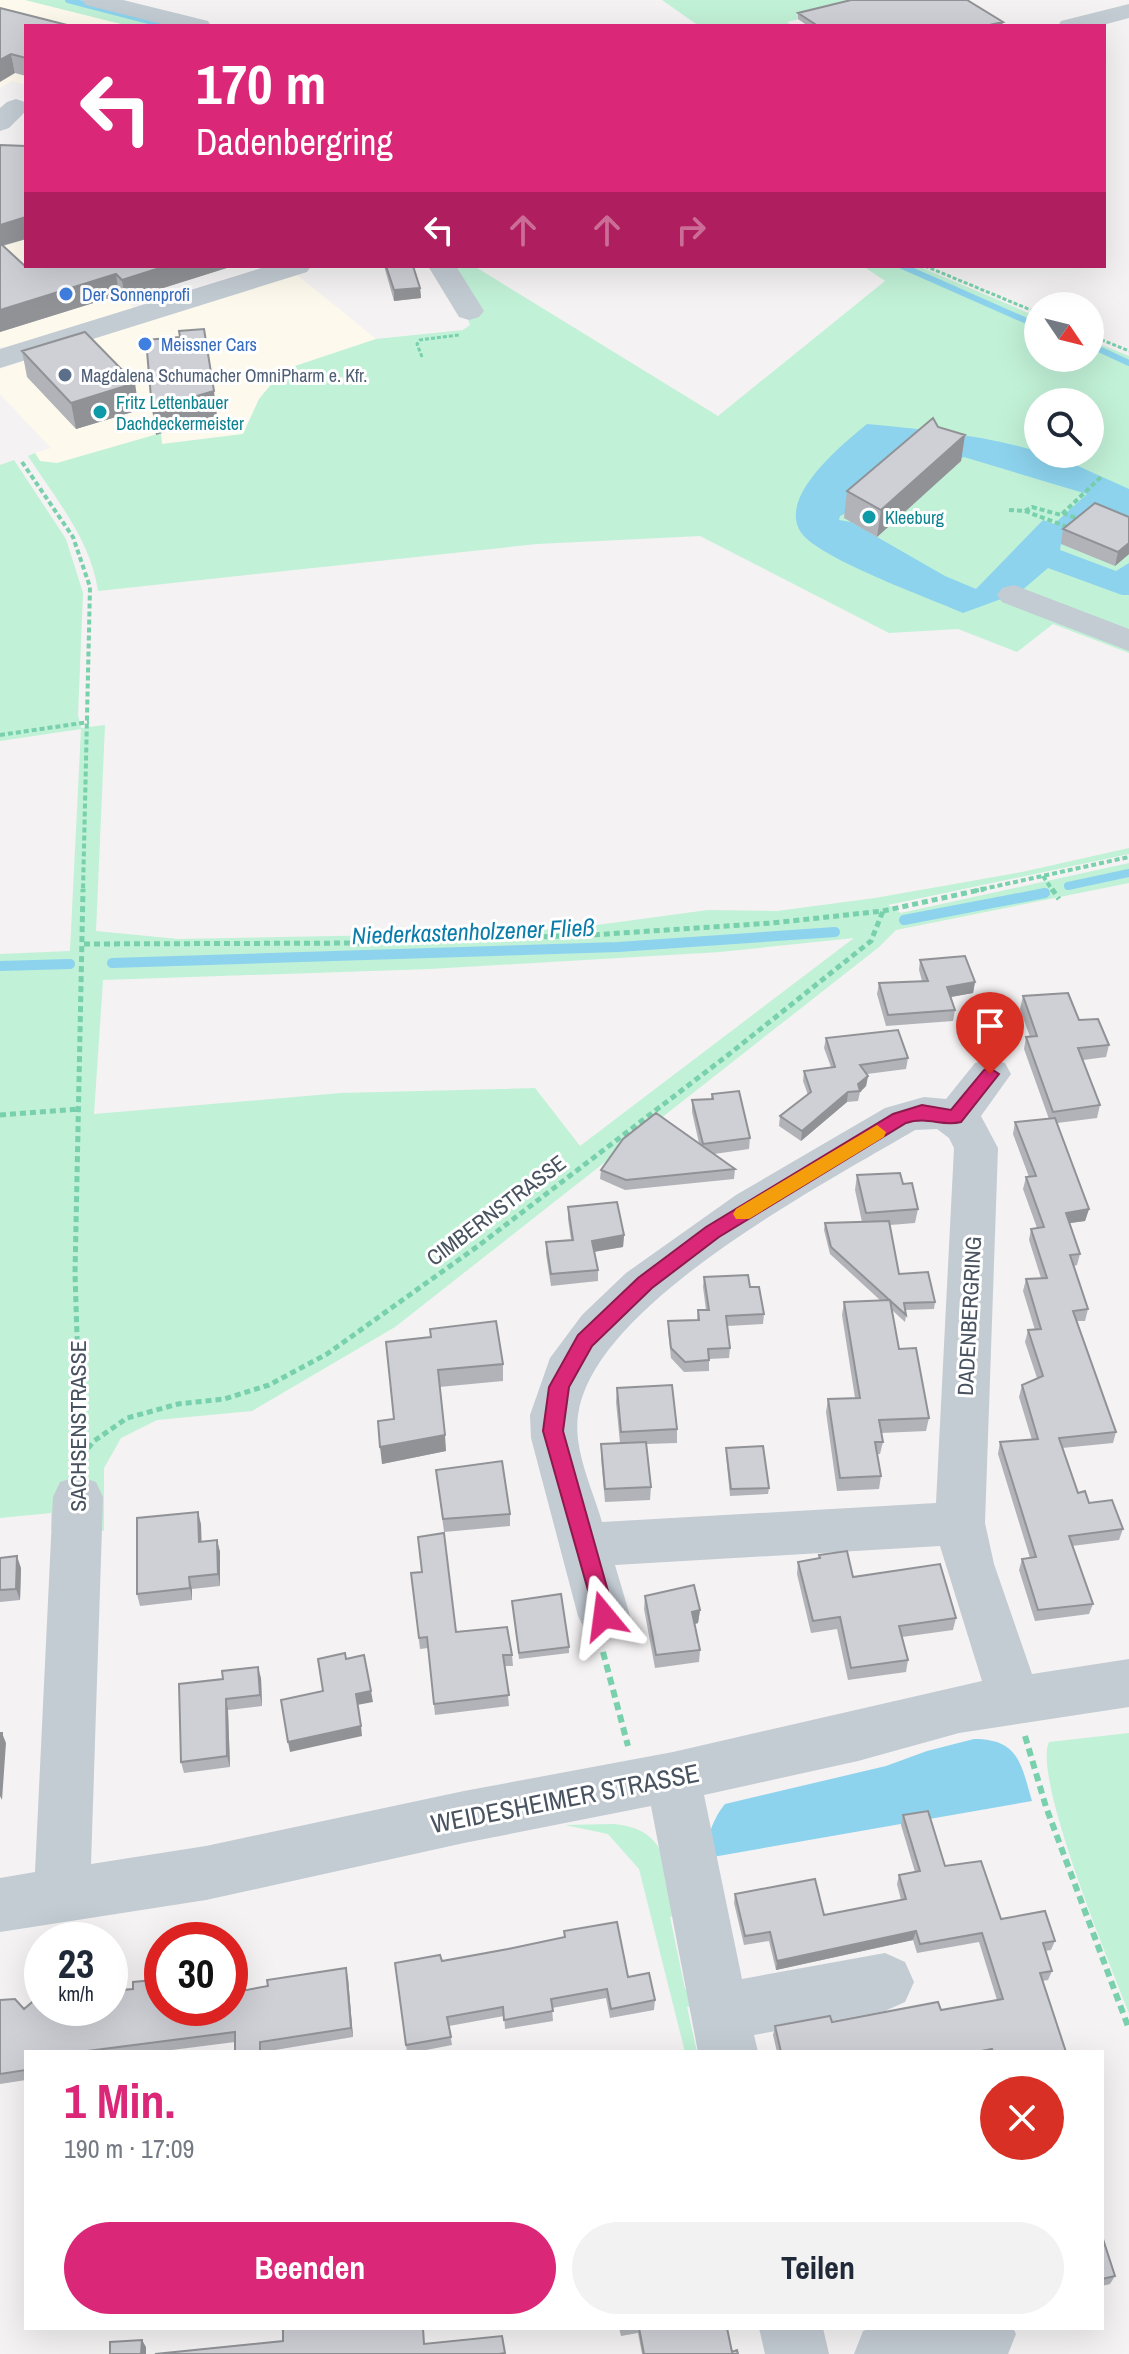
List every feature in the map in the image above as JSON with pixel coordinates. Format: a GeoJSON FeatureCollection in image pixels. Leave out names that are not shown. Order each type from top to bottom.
{"type":"FeatureCollection","features":[{"type":"Feature","properties":{"kind":"street"},"geometry":{"type":"LineString","coordinates":[[94,0],[191,24]]}},
{"type":"Feature","properties":{"kind":"street"},"geometry":{"type":"LineString","coordinates":[[1078,24],[1129,11]]}},
{"type":"Feature","properties":{"kind":"street"},"geometry":{"type":"LineString","coordinates":[[0,359],[291,268]]}},
{"type":"Feature","properties":{"kind":"street"},"geometry":{"type":"LineString","coordinates":[[443,268],[469,311]]}},
{"type":"Feature","properties":{"kind":"street"},"geometry":{"type":"LineString","coordinates":[[1014,595],[1129,641]]}},
{"type":"Feature","properties":{"kind":"street"},"geometry":{"type":"LineString","coordinates":[[604,1616],[553,1431],[559,1387],[585,1341],[645,1283],[713,1232],[900,1119],[922,1111],[955,1118],[990,1074]]}},
{"type":"Feature","properties":{"kind":"street","name":"DADENBERGRING"},"geometry":{"type":"LineString","coordinates":[[955,1118],[973,1136],[977,1166],[960,1523],[969,1564],[1015,1700]]}},
{"type":"Feature","properties":{"kind":"street","name":"SACHSENSTRASSE"},"geometry":{"type":"LineString","coordinates":[[62,1897],[80,1476]]}},
{"type":"Feature","properties":{"kind":"street"},"geometry":{"type":"LineString","coordinates":[[584,1545],[960,1523]]}},
{"type":"Feature","properties":{"kind":"street","name":"WEIDESHEIMER STRASSE"},"geometry":{"type":"LineString","coordinates":[[0,1905],[206,1873],[464,1817],[650,1782],[858,1736],[959,1709],[1129,1683]]}},
{"type":"Feature","properties":{"kind":"street"},"geometry":{"type":"LineString","coordinates":[[650,1782],[724,2032],[885,1982]]}},
{"type":"Feature","properties":{"kind":"street"},"geometry":{"type":"LineString","coordinates":[[791,2330],[797,2354]]}},
{"type":"Feature","properties":{"kind":"street"},"geometry":{"type":"LineString","coordinates":[[886,2354],[984,2334]]}},
{"type":"Feature","properties":{"kind":"path"},"geometry":{"type":"LineString","coordinates":[[930,268],[1024,307]]}},
{"type":"Feature","properties":{"kind":"path"},"geometry":{"type":"LineString","coordinates":[[422,357],[417,344],[420,340],[464,334],[475,328],[469,311]]}},
{"type":"Feature","properties":{"kind":"path"},"geometry":{"type":"LineString","coordinates":[[1104,341],[1129,351]]}},
{"type":"Feature","properties":{"kind":"path","name":"SACHSENSTRASSE"},"geometry":{"type":"LineString","coordinates":[[22,462],[64,524],[88,568],[89,722],[75,1273],[80,1476]]}},
{"type":"Feature","properties":{"kind":"path"},"geometry":{"type":"LineString","coordinates":[[1025,511],[1032,507],[1061,515],[1101,477]]}},
{"type":"Feature","properties":{"kind":"path"},"geometry":{"type":"LineString","coordinates":[[1009,510],[1025,511],[1076,530]]}},
{"type":"Feature","properties":{"kind":"path"},"geometry":{"type":"LineString","coordinates":[[1064,513],[1087,522]]}},
{"type":"Feature","properties":{"kind":"path"},"geometry":{"type":"LineString","coordinates":[[0,735],[89,722]]}},
{"type":"Feature","properties":{"kind":"path"},"geometry":{"type":"LineString","coordinates":[[84,944],[367,943],[591,935],[772,923],[883,911],[1129,857]]}},
{"type":"Feature","properties":{"kind":"path"},"geometry":{"type":"LineString","coordinates":[[1043,876],[1059,899]]}},
{"type":"Feature","properties":{"kind":"path","name":"CIMBERNSTRASSE"},"geometry":{"type":"LineString","coordinates":[[80,1476],[94,1441],[127,1418],[178,1404],[224,1399],[269,1385],[327,1354],[478,1246],[776,1017],[871,941],[883,911]]}},
{"type":"Feature","properties":{"kind":"path"},"geometry":{"type":"LineString","coordinates":[[0,1115],[80,1109]]}},
{"type":"Feature","properties":{"kind":"path"},"geometry":{"type":"LineString","coordinates":[[604,1616],[595,1623],[629,1748],[650,1782]]}},
{"type":"Feature","properties":{"kind":"path"},"geometry":{"type":"LineString","coordinates":[[1015,1700],[1046,1807],[1129,2029]]}},
{"type":"Feature","properties":{"kind":"shaded area"},"geometry":{"type":"Polygon","coordinates":[[[0,0],[25,0],[121,24],[24,24],[24,84],[12,81],[0,88],[0,0]]]}},
{"type":"Feature","properties":{"kind":"shaded area"},"geometry":{"type":"Polygon","coordinates":[[[0,148],[24,154],[24,268],[94,268],[134,308],[10,347],[0,347],[0,148]]]}},
{"type":"Feature","properties":{"kind":"shaded area"},"geometry":{"type":"Polygon","coordinates":[[[296,274],[376,339],[283,370],[259,399],[243,434],[161,444],[160,434],[57,463],[40,461],[35,453],[51,448],[0,394],[0,369],[296,274]]]}},
{"type":"Feature","properties":{"kind":"green space"},"geometry":{"type":"Polygon","coordinates":[[[25,0],[81,0],[179,24],[121,24],[25,0]]]}},
{"type":"Feature","properties":{"kind":"green space"},"geometry":{"type":"Polygon","coordinates":[[[662,0],[878,0],[787,22],[790,24],[696,24],[662,0]]]}},
{"type":"Feature","properties":{"kind":"green space"},"geometry":{"type":"Polygon","coordinates":[[[449,268],[477,268],[718,416],[885,281],[866,268],[923,268],[1024,311],[1024,372],[1104,372],[1104,346],[1129,356],[1129,653],[1053,624],[1017,652],[958,629],[889,633],[700,536],[537,544],[98,591],[80,537],[28,456],[35,453],[40,461],[57,463],[161,433],[162,444],[243,434],[259,399],[283,370],[376,339],[463,330],[470,325],[449,268]]]}},
{"type":"Feature","properties":{"kind":"green space"},"geometry":{"type":"Polygon","coordinates":[[[14,460],[66,539],[83,593],[78,715],[81,728],[105,725],[96,931],[178,939],[498,933],[597,925],[708,910],[777,911],[875,898],[1022,872],[1129,848],[1129,854],[888,905],[901,913],[1129,863],[1129,883],[896,930],[879,947],[395,1327],[252,1411],[157,1420],[121,1438],[104,1468],[104,1531],[66,1524],[51,1530],[51,1513],[0,1518],[0,954],[70,951],[81,729],[0,741],[0,465],[14,460]],[[854,938],[720,952],[430,969],[103,980],[94,1114],[341,1093],[535,1088],[580,1146],[854,938]]]}},
{"type":"Feature","properties":{"kind":"green space"},"geometry":{"type":"Polygon","coordinates":[[[1129,1733],[1129,2013],[1062,1832],[1047,1762],[1049,1742],[1129,1733]]]}},
{"type":"Feature","properties":{"kind":"green space"},"geometry":{"type":"Polygon","coordinates":[[[613,1824],[646,1834],[656,1843],[666,1868],[674,1916],[670,1917],[685,1989],[698,1988],[702,2004],[687,2007],[697,2050],[684,2050],[639,1869],[608,1834],[565,1825],[613,1824]]]}},
{"type":"Feature","properties":{"kind":"water"},"geometry":{"type":"Polygon","coordinates":[[[867,424],[941,432],[1024,448],[1024,468],[1081,468],[1129,489],[1129,525],[1061,543],[1060,550],[1116,571],[1129,563],[1129,595],[1048,568],[1020,592],[963,613],[850,565],[810,542],[800,531],[796,517],[798,502],[806,487],[830,457],[867,424]],[[964,457],[840,516],[839,520],[851,522],[945,576],[976,589],[1043,520],[1054,524],[1087,494],[964,457]]]}},
{"type":"Feature","properties":{"kind":"water"},"geometry":{"type":"Polygon","coordinates":[[[974,1739],[1000,1743],[1016,1756],[1032,1801],[707,1858],[711,1830],[725,1804],[886,1766],[974,1739]]]}},
{"type":"Feature","properties":{"kind":"building"},"geometry":{"type":"Polygon","coordinates":[[[851,0],[967,0],[1003,22],[815,24],[798,13],[851,0]]]}},
{"type":"Feature","properties":{"kind":"building"},"geometry":{"type":"Polygon","coordinates":[[[0,8],[63,24],[24,24],[24,57],[11,54],[0,60],[0,8]]]}},
{"type":"Feature","properties":{"kind":"building"},"geometry":{"type":"Polygon","coordinates":[[[0,145],[24,146],[24,218],[0,225],[0,145]]]}},
{"type":"Feature","properties":{"kind":"building"},"geometry":{"type":"Polygon","coordinates":[[[0,243],[24,268],[160,268],[122,280],[116,274],[0,310],[0,243]]]}},
{"type":"Feature","properties":{"kind":"building"},"geometry":{"type":"Polygon","coordinates":[[[387,268],[414,268],[420,288],[394,290],[387,268]]]}},
{"type":"Feature","properties":{"kind":"building"},"geometry":{"type":"Polygon","coordinates":[[[204,329],[214,391],[152,409],[146,340],[180,337],[179,331],[204,329]]]}},
{"type":"Feature","properties":{"kind":"building"},"geometry":{"type":"Polygon","coordinates":[[[85,332],[135,383],[71,403],[22,351],[85,332]]]}},
{"type":"Feature","properties":{"kind":"building"},"geometry":{"type":"Polygon","coordinates":[[[933,418],[938,427],[965,435],[881,510],[847,491],[933,418]]]}},
{"type":"Feature","properties":{"kind":"building"},"geometry":{"type":"Polygon","coordinates":[[[1095,503],[1129,517],[1129,543],[1118,552],[1063,529],[1095,503]]]}},
{"type":"Feature","properties":{"kind":"building"},"geometry":{"type":"Polygon","coordinates":[[[965,956],[975,982],[947,987],[955,1010],[888,1015],[879,983],[928,981],[920,960],[965,956]]]}},
{"type":"Feature","properties":{"kind":"building"},"geometry":{"type":"Polygon","coordinates":[[[1068,993],[1079,1020],[1098,1019],[1109,1045],[1078,1048],[1100,1105],[1053,1112],[1026,1037],[1037,1036],[1023,996],[1068,993]]]}},
{"type":"Feature","properties":{"kind":"building"},"geometry":{"type":"Polygon","coordinates":[[[898,1030],[908,1058],[860,1065],[868,1076],[858,1084],[860,1091],[848,1092],[802,1131],[780,1116],[811,1092],[804,1071],[835,1067],[826,1038],[898,1030]]]}},
{"type":"Feature","properties":{"kind":"building"},"geometry":{"type":"Polygon","coordinates":[[[739,1091],[750,1138],[703,1144],[692,1100],[713,1099],[712,1094],[739,1091]]]}},
{"type":"Feature","properties":{"kind":"building"},"geometry":{"type":"Polygon","coordinates":[[[656,1113],[735,1169],[626,1180],[601,1170],[623,1139],[656,1113]]]}},
{"type":"Feature","properties":{"kind":"building"},"geometry":{"type":"Polygon","coordinates":[[[1055,1118],[1089,1209],[1066,1213],[1080,1254],[1070,1255],[1088,1309],[1073,1311],[1116,1432],[1059,1438],[1078,1493],[1085,1491],[1089,1503],[1112,1500],[1123,1529],[1069,1536],[1093,1604],[1038,1610],[1022,1559],[1036,1557],[1000,1442],[1038,1439],[1022,1385],[1043,1376],[1028,1330],[1041,1329],[1026,1279],[1047,1278],[1031,1229],[1044,1227],[1026,1177],[1036,1176],[1015,1122],[1055,1118]]]}},
{"type":"Feature","properties":{"kind":"building"},"geometry":{"type":"Polygon","coordinates":[[[900,1173],[903,1184],[912,1183],[918,1209],[866,1213],[857,1175],[900,1173]]]}},
{"type":"Feature","properties":{"kind":"building"},"geometry":{"type":"Polygon","coordinates":[[[617,1202],[624,1235],[592,1241],[598,1270],[551,1274],[546,1242],[573,1240],[568,1207],[617,1202]]]}},
{"type":"Feature","properties":{"kind":"building"},"geometry":{"type":"Polygon","coordinates":[[[889,1221],[899,1274],[928,1272],[935,1302],[904,1303],[906,1315],[831,1247],[825,1223],[889,1221]]]}},
{"type":"Feature","properties":{"kind":"building"},"geometry":{"type":"Polygon","coordinates":[[[748,1275],[750,1287],[759,1287],[764,1314],[726,1316],[730,1348],[708,1349],[709,1360],[685,1362],[671,1348],[668,1321],[699,1320],[698,1310],[709,1310],[704,1277],[748,1275]]]}},
{"type":"Feature","properties":{"kind":"building"},"geometry":{"type":"Polygon","coordinates":[[[890,1300],[899,1349],[916,1348],[929,1418],[879,1420],[883,1442],[875,1442],[881,1476],[840,1478],[828,1399],[860,1398],[844,1302],[890,1300]]]}},
{"type":"Feature","properties":{"kind":"building"},"geometry":{"type":"Polygon","coordinates":[[[496,1321],[503,1364],[438,1370],[445,1435],[380,1447],[378,1421],[394,1419],[386,1342],[431,1337],[430,1329],[496,1321]]]}},
{"type":"Feature","properties":{"kind":"building"},"geometry":{"type":"Polygon","coordinates":[[[672,1385],[677,1429],[621,1432],[617,1388],[672,1385]]]}},
{"type":"Feature","properties":{"kind":"building"},"geometry":{"type":"Polygon","coordinates":[[[646,1442],[651,1487],[605,1489],[601,1444],[646,1442]]]}},
{"type":"Feature","properties":{"kind":"building"},"geometry":{"type":"Polygon","coordinates":[[[763,1446],[769,1488],[731,1489],[726,1448],[763,1446]]]}},
{"type":"Feature","properties":{"kind":"building"},"geometry":{"type":"Polygon","coordinates":[[[502,1461],[510,1514],[443,1519],[436,1470],[502,1461]]]}},
{"type":"Feature","properties":{"kind":"building"},"geometry":{"type":"Polygon","coordinates":[[[198,1512],[199,1542],[217,1540],[218,1574],[189,1577],[190,1588],[137,1594],[137,1518],[198,1512]]]}},
{"type":"Feature","properties":{"kind":"building"},"geometry":{"type":"Polygon","coordinates":[[[444,1533],[456,1632],[507,1627],[512,1655],[503,1655],[509,1695],[434,1704],[427,1637],[419,1638],[411,1573],[422,1572],[418,1537],[444,1533]]]}},
{"type":"Feature","properties":{"kind":"building"},"geometry":{"type":"Polygon","coordinates":[[[847,1551],[853,1577],[940,1564],[956,1618],[899,1626],[908,1660],[851,1668],[840,1617],[813,1621],[798,1562],[847,1551]]]}},
{"type":"Feature","properties":{"kind":"building"},"geometry":{"type":"Polygon","coordinates":[[[17,1556],[16,1589],[0,1590],[0,1558],[17,1556]]]}},
{"type":"Feature","properties":{"kind":"building"},"geometry":{"type":"Polygon","coordinates":[[[694,1585],[700,1610],[692,1612],[700,1650],[656,1655],[645,1596],[694,1585]]]}},
{"type":"Feature","properties":{"kind":"building"},"geometry":{"type":"Polygon","coordinates":[[[561,1594],[569,1647],[519,1653],[512,1601],[561,1594]]]}},
{"type":"Feature","properties":{"kind":"building"},"geometry":{"type":"Polygon","coordinates":[[[345,1653],[346,1659],[364,1655],[371,1691],[356,1694],[361,1726],[288,1742],[281,1700],[323,1691],[318,1659],[345,1653]]]}},
{"type":"Feature","properties":{"kind":"building"},"geometry":{"type":"Polygon","coordinates":[[[258,1667],[260,1695],[226,1699],[227,1756],[181,1762],[179,1684],[223,1679],[222,1671],[258,1667]]]}},
{"type":"Feature","properties":{"kind":"building"},"geometry":{"type":"Polygon","coordinates":[[[928,1811],[945,1866],[981,1861],[1001,1919],[1045,1911],[1055,1941],[1043,1943],[1052,1971],[1040,1973],[1065,2050],[781,2050],[775,2026],[830,2016],[832,2022],[938,2002],[941,2010],[1003,1999],[982,1933],[920,1944],[916,1931],[777,1961],[770,1932],[745,1936],[735,1894],[815,1879],[824,1915],[906,1899],[899,1875],[920,1871],[903,1815],[928,1811]]]}},
{"type":"Feature","properties":{"kind":"building"},"geometry":{"type":"Polygon","coordinates":[[[617,1922],[628,1977],[649,1973],[655,2000],[611,2009],[607,1989],[551,1999],[553,2011],[504,2020],[503,2007],[447,2017],[451,2037],[406,2045],[395,1963],[440,1955],[442,1961],[508,1949],[565,1937],[564,1931],[617,1922]]]}},
{"type":"Feature","properties":{"kind":"building"},"geometry":{"type":"Polygon","coordinates":[[[346,1968],[351,2028],[260,2042],[260,2050],[235,2050],[235,2032],[96,2050],[24,2050],[24,2070],[0,2074],[0,2000],[15,1999],[24,2009],[24,2026],[128,2026],[128,1989],[133,1989],[133,1982],[144,1981],[144,2026],[248,2026],[248,1990],[268,1986],[267,1980],[346,1968]]]}},
{"type":"Feature","properties":{"kind":"building"},"geometry":{"type":"Polygon","coordinates":[[[1104,2242],[1115,2276],[1104,2279],[1104,2242]]]}},
{"type":"Feature","properties":{"kind":"building"},"geometry":{"type":"Polygon","coordinates":[[[283,2330],[423,2330],[424,2344],[502,2336],[505,2353],[155,2354],[283,2341],[283,2330]]]}},
{"type":"Feature","properties":{"kind":"building"},"geometry":{"type":"Polygon","coordinates":[[[639,2330],[727,2330],[732,2352],[737,2350],[738,2354],[644,2354],[639,2330]]]}},
{"type":"Feature","properties":{"kind":"building"},"geometry":{"type":"Polygon","coordinates":[[[142,2340],[141,2354],[110,2354],[110,2342],[142,2340]]]}},
{"type":"Feature","properties":{"kind":"waterway"},"geometry":{"type":"LineString","coordinates":[[68,0],[160,24]]}},
{"type":"Feature","properties":{"kind":"waterway"},"geometry":{"type":"LineString","coordinates":[[907,268],[1024,320]]}},
{"type":"Feature","properties":{"kind":"waterway"},"geometry":{"type":"LineString","coordinates":[[1104,351],[1129,363]]}},
{"type":"Feature","properties":{"kind":"waterway","name":"Niederkastenholzener Fließ"},"geometry":{"type":"LineString","coordinates":[[1068,886],[1129,873]]}},
{"type":"Feature","properties":{"kind":"waterway","name":"Niederkastenholzener Fließ"},"geometry":{"type":"LineString","coordinates":[[904,920],[1045,893]]}},
{"type":"Feature","properties":{"kind":"waterway","name":"Niederkastenholzener Fließ"},"geometry":{"type":"LineString","coordinates":[[112,963],[618,947],[835,932]]}},
{"type":"Feature","properties":{"kind":"waterway","name":"Niederkastenholzener Fließ"},"geometry":{"type":"LineString","coordinates":[[0,966],[70,964]]}},
{"type":"Feature","properties":{"kind":"slow traffic"},"geometry":{"type":"LineString","coordinates":[[743,1214],[877,1132]]}},
{"type":"Feature","properties":{"kind":"place","name":"Der Sonnenprofi"},"geometry":{"type":"Point","coordinates":[66,294]}},
{"type":"Feature","properties":{"kind":"place","name":"Meissner Cars"},"geometry":{"type":"Point","coordinates":[145,344]}},
{"type":"Feature","properties":{"kind":"place","name":"Magdalena Schumacher OmniPharm e. Kfr."},"geometry":{"type":"Point","coordinates":[65,375]}},
{"type":"Feature","properties":{"kind":"place","name":"Fritz Lettenbauer Dachdeckermeister"},"geometry":{"type":"Point","coordinates":[100,412]}},
{"type":"Feature","properties":{"kind":"place","name":"Kleeburg"},"geometry":{"type":"Point","coordinates":[869,517]}},
{"type":"Feature","properties":{"kind":"route"},"geometry":{"type":"LineString","coordinates":[[604,1616],[553,1431],[559,1387],[585,1341],[610,1313],[645,1283],[713,1232],[900,1119],[922,1111],[955,1118],[990,1074]]}}]}
